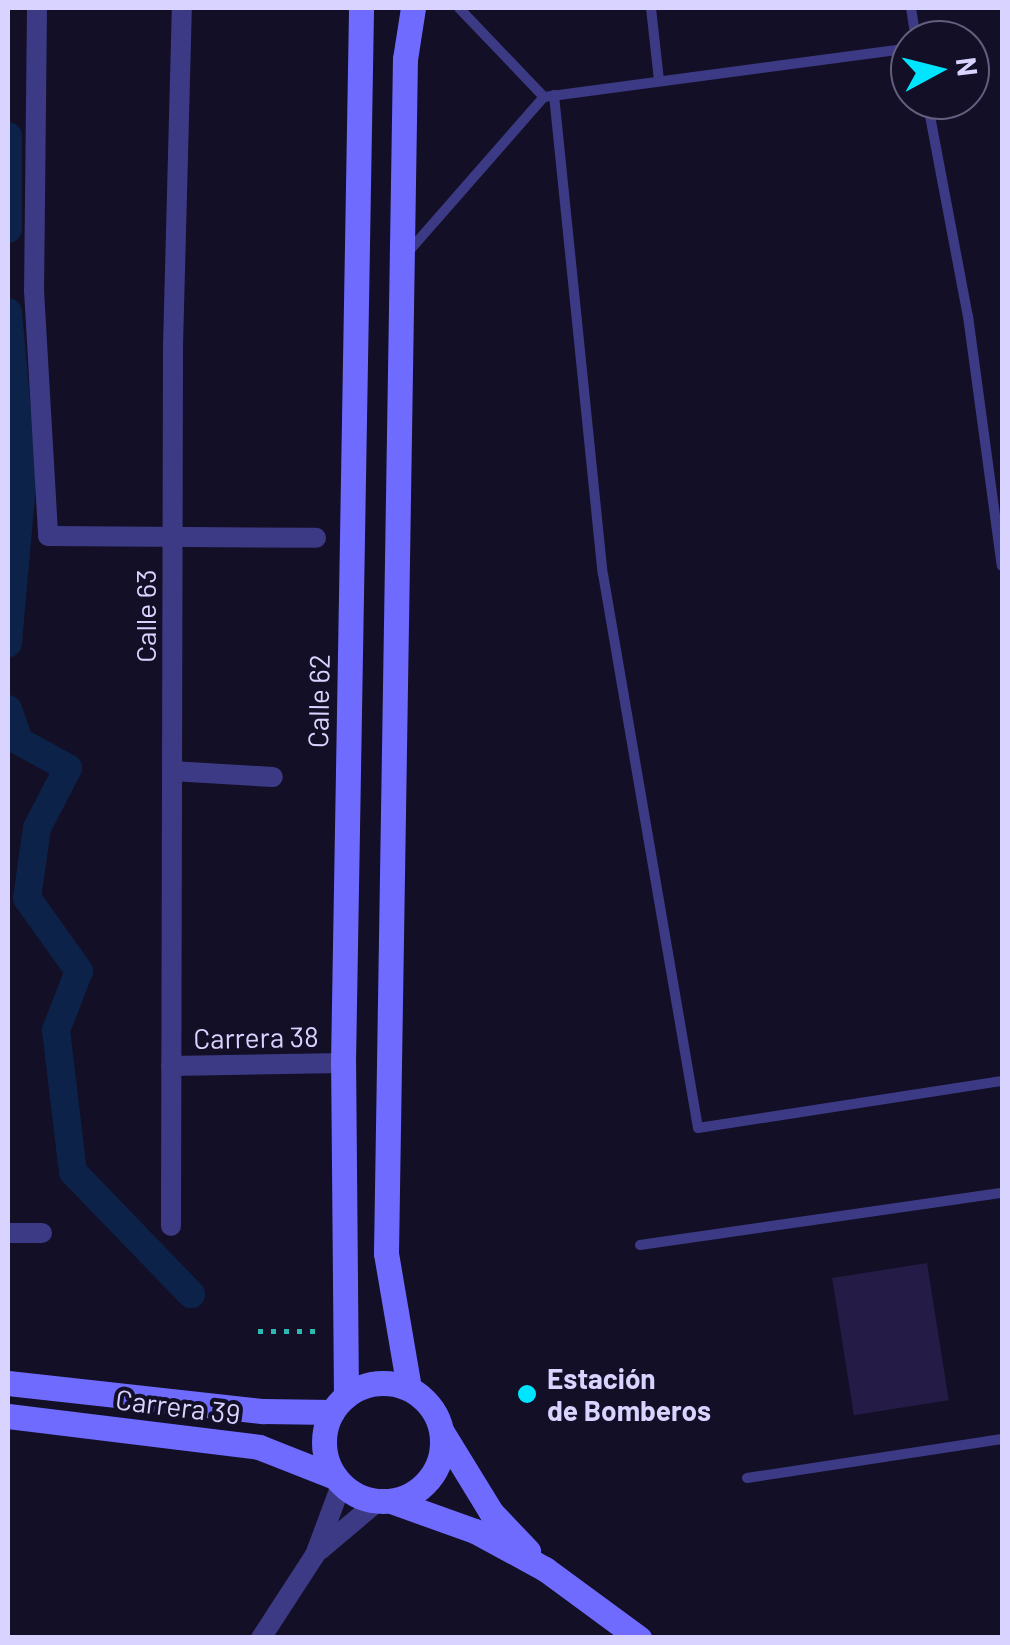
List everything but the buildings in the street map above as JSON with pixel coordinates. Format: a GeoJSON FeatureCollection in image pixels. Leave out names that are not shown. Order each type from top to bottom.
{"type":"FeatureCollection","features":[{"type":"Feature","properties":{"kind":"main road","name":"Calle 62"},"geometry":{"type":"LineString","coordinates":[[339,1404],[360,8]]}},
{"type":"Feature","properties":{"kind":"main road"},"geometry":{"type":"LineString","coordinates":[[409,1388],[386,1254],[405,59],[412,8]]}},
{"type":"Feature","properties":{"kind":"main road","name":"Carrera 39"},"geometry":{"type":"LineString","coordinates":[[8,1383],[263,1412],[339,1404]]}},
{"type":"Feature","properties":{"kind":"main road"},"geometry":{"type":"LineString","coordinates":[[546,1569],[436,1514],[384,1502],[338,1481],[324,1445],[339,1404],[376,1383],[409,1388],[430,1406],[490,1512],[546,1569],[639,1638]]}},
{"type":"Feature","properties":{"kind":"main road","name":"Carrera 39"},"geometry":{"type":"LineString","coordinates":[[8,1416],[259,1446],[338,1481]]}},
{"type":"Feature","properties":{"kind":"main road"},"geometry":{"type":"LineString","coordinates":[[384,1502],[432,1478],[442,1432]]}},
{"type":"Feature","properties":{"kind":"street"},"geometry":{"type":"LineString","coordinates":[[38,8],[34,290],[48,536],[316,538]]}},
{"type":"Feature","properties":{"kind":"street","name":"Calle 63"},"geometry":{"type":"LineString","coordinates":[[172,1226],[173,536],[182,8]]}},
{"type":"Feature","properties":{"kind":"street"},"geometry":{"type":"LineString","coordinates":[[172,771],[272,776]]}},
{"type":"Feature","properties":{"kind":"street","name":"Carrera 38"},"geometry":{"type":"LineString","coordinates":[[171,1066],[343,1063]]}},
{"type":"Feature","properties":{"kind":"street"},"geometry":{"type":"LineString","coordinates":[[8,1233],[42,1233]]}},
{"type":"Feature","properties":{"kind":"street"},"geometry":{"type":"LineString","coordinates":[[262,1638],[314,1555],[338,1481]]}},
{"type":"Feature","properties":{"kind":"street"},"geometry":{"type":"LineString","coordinates":[[314,1555],[384,1502]]}},
{"type":"Feature","properties":{"kind":"lane"},"geometry":{"type":"LineString","coordinates":[[459,8],[549,96],[603,574],[698,1128],[1002,1081]]}},
{"type":"Feature","properties":{"kind":"lane"},"geometry":{"type":"LineString","coordinates":[[651,8],[659,82]]}},
{"type":"Feature","properties":{"kind":"lane"},"geometry":{"type":"LineString","coordinates":[[401,260],[549,96],[890,51]]}},
{"type":"Feature","properties":{"kind":"lane"},"geometry":{"type":"LineString","coordinates":[[931,120],[968,316],[1002,566]]}},
{"type":"Feature","properties":{"kind":"lane"},"geometry":{"type":"LineString","coordinates":[[640,1245],[1002,1193]]}},
{"type":"Feature","properties":{"kind":"lane"},"geometry":{"type":"LineString","coordinates":[[747,1478],[1002,1439]]}},
{"type":"Feature","properties":{"kind":"path"},"geometry":{"type":"LineString","coordinates":[[258,1331],[343,1331]]}},
{"type":"Feature","properties":{"kind":"waterway"},"geometry":{"type":"LineString","coordinates":[[8,136],[8,229]]}},
{"type":"Feature","properties":{"kind":"waterway"},"geometry":{"type":"LineString","coordinates":[[8,312],[23,474],[8,643]]}},
{"type":"Feature","properties":{"kind":"waterway"},"geometry":{"type":"LineString","coordinates":[[8,709],[19,741],[68,768],[37,828],[27,898],[79,971],[56,1030],[73,1172],[191,1294]]}},
{"type":"Feature","properties":{"kind":"place","name":"Estación de Bomberos"},"geometry":{"type":"Point","coordinates":[527,1394]}}]}
